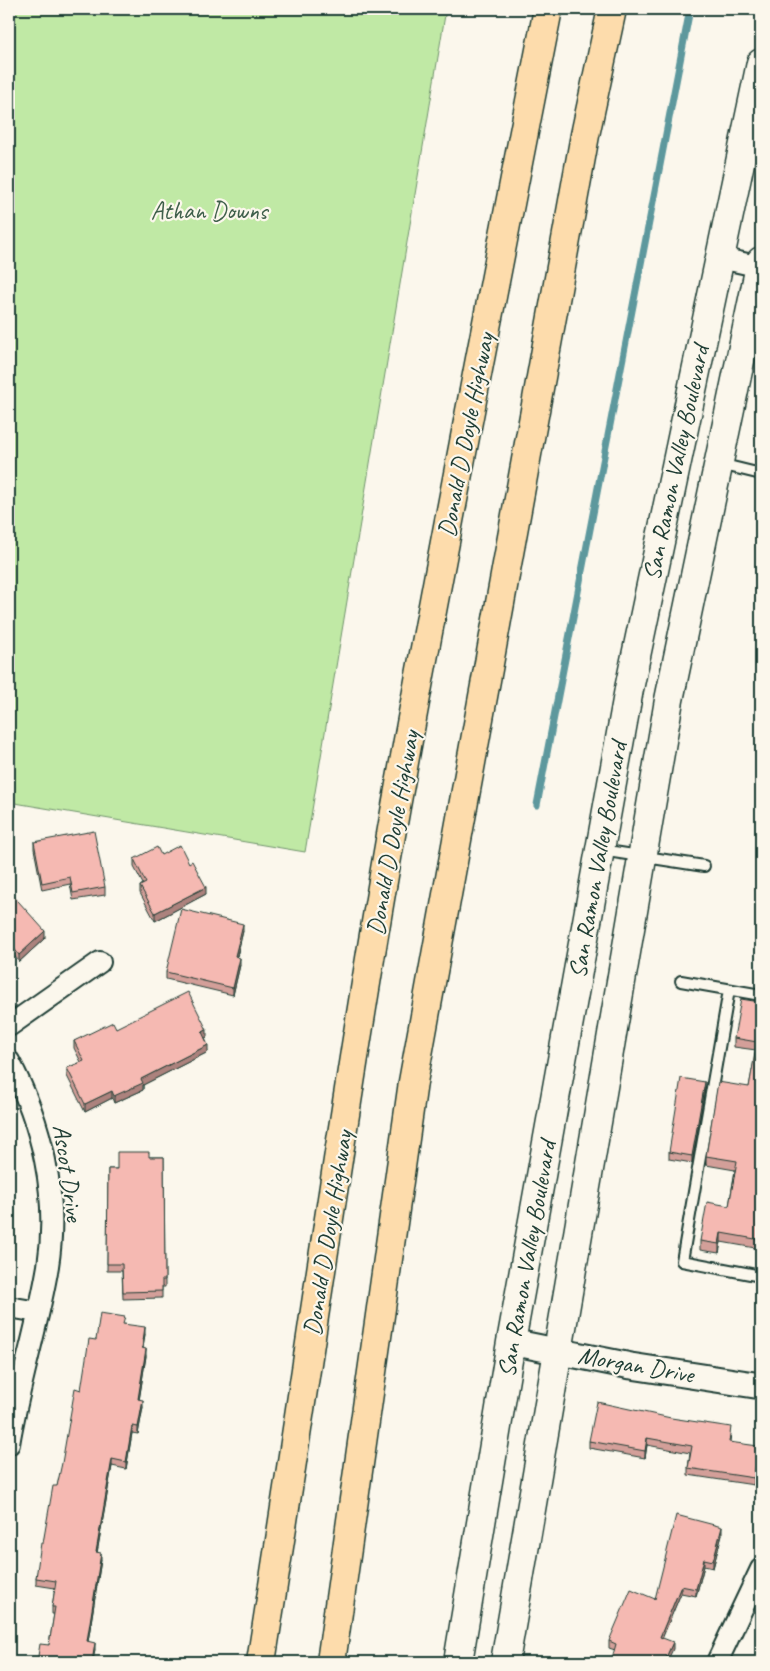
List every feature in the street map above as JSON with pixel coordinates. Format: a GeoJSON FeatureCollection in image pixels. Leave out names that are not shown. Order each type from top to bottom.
{"type":"FeatureCollection","features":[{"type":"Feature","properties":{"kind":"highway","name":"Donald D Doyle Highway"},"geometry":{"type":"LineString","coordinates":[[261,1662],[351,1079],[395,815],[441,560],[548,9]]}},
{"type":"Feature","properties":{"kind":"highway"},"geometry":{"type":"LineString","coordinates":[[331,1662],[413,1082],[586,135],[612,9]]}},
{"type":"Feature","properties":{"kind":"main road","name":"San Ramon Valley Boulevard"},"geometry":{"type":"LineString","coordinates":[[458,1662],[511,1342],[632,671],[761,63]]}},
{"type":"Feature","properties":{"kind":"main road","name":"San Ramon Valley Boulevard"},"geometry":{"type":"LineString","coordinates":[[505,1662],[669,700],[761,265]]}},
{"type":"Feature","properties":{"kind":"street"},"geometry":{"type":"LineString","coordinates":[[720,258],[761,265]]}},
{"type":"Feature","properties":{"kind":"street"},"geometry":{"type":"LineString","coordinates":[[9,1026],[100,962]]}},
{"type":"Feature","properties":{"kind":"street","name":"Ascot Drive"},"geometry":{"type":"LineString","coordinates":[[9,1061],[34,1117],[42,1143],[50,1200],[48,1264],[9,1444]]}},
{"type":"Feature","properties":{"kind":"street"},"geometry":{"type":"LineString","coordinates":[[9,1307],[38,1312]]}},
{"type":"Feature","properties":{"kind":"street","name":"Morgan Drive"},"geometry":{"type":"LineString","coordinates":[[511,1342],[631,1366],[761,1386]]}},
{"type":"Feature","properties":{"kind":"street"},"geometry":{"type":"LineString","coordinates":[[717,1662],[761,1569]]}},
{"type":"Feature","properties":{"kind":"lane"},"geometry":{"type":"LineString","coordinates":[[719,464],[761,474]]}},
{"type":"Feature","properties":{"kind":"lane"},"geometry":{"type":"LineString","coordinates":[[600,850],[642,858],[704,866]]}},
{"type":"Feature","properties":{"kind":"lane"},"geometry":{"type":"LineString","coordinates":[[681,981],[761,995]]}},
{"type":"Feature","properties":{"kind":"lane"},"geometry":{"type":"LineString","coordinates":[[729,990],[682,1261],[761,1276]]}},
{"type":"Feature","properties":{"kind":"green space","name":"Athan Downs"},"geometry":{"type":"Polygon","coordinates":[[[9,9],[446,9],[305,852],[9,802],[9,9]]]}},
{"type":"Feature","properties":{"kind":"building"},"geometry":{"type":"Polygon","coordinates":[[[94,831],[105,887],[73,893],[70,877],[42,883],[34,842],[94,831]]]}},
{"type":"Feature","properties":{"kind":"building"},"geometry":{"type":"Polygon","coordinates":[[[180,845],[189,863],[192,861],[206,887],[155,913],[140,886],[146,883],[134,859],[157,847],[161,855],[180,845]]]}},
{"type":"Feature","properties":{"kind":"building"},"geometry":{"type":"Polygon","coordinates":[[[9,891],[45,931],[19,955],[13,947],[9,951],[9,891]]]}},
{"type":"Feature","properties":{"kind":"building"},"geometry":{"type":"Polygon","coordinates":[[[181,909],[243,924],[235,956],[240,958],[233,988],[166,972],[181,909]]]}},
{"type":"Feature","properties":{"kind":"building"},"geometry":{"type":"Polygon","coordinates":[[[188,992],[207,1030],[202,1032],[208,1045],[141,1079],[143,1083],[114,1096],[112,1091],[85,1104],[67,1068],[84,1061],[74,1041],[113,1022],[116,1028],[188,992]]]}},
{"type":"Feature","properties":{"kind":"building"},"geometry":{"type":"Polygon","coordinates":[[[741,999],[760,1002],[757,1016],[761,1017],[761,1240],[721,1233],[719,1244],[700,1241],[707,1202],[729,1206],[737,1161],[706,1156],[718,1082],[749,1087],[757,1042],[734,1038],[741,999]]]}},
{"type":"Feature","properties":{"kind":"building"},"geometry":{"type":"Polygon","coordinates":[[[681,1078],[705,1082],[692,1156],[669,1152],[681,1078]]]}},
{"type":"Feature","properties":{"kind":"building"},"geometry":{"type":"Polygon","coordinates":[[[117,1152],[149,1152],[149,1157],[164,1157],[165,1280],[162,1280],[162,1291],[123,1292],[122,1264],[107,1264],[108,1169],[117,1169],[117,1152]]]}},
{"type":"Feature","properties":{"kind":"building"},"geometry":{"type":"Polygon","coordinates":[[[9,1182],[11,1182],[11,1238],[9,1238],[9,1182]]]}},
{"type":"Feature","properties":{"kind":"building"},"geometry":{"type":"Polygon","coordinates":[[[100,1313],[125,1317],[123,1324],[145,1327],[142,1348],[146,1349],[138,1399],[143,1400],[138,1427],[132,1426],[126,1462],[112,1459],[96,1552],[101,1553],[87,1641],[95,1643],[92,1662],[37,1662],[40,1644],[49,1645],[55,1607],[52,1607],[56,1581],[36,1578],[41,1543],[43,1543],[53,1486],[57,1486],[75,1388],[81,1390],[89,1339],[96,1340],[100,1313]]]}},
{"type":"Feature","properties":{"kind":"building"},"geometry":{"type":"Polygon","coordinates":[[[597,1402],[671,1418],[731,1427],[729,1442],[758,1446],[754,1478],[688,1468],[692,1446],[647,1438],[645,1451],[589,1441],[597,1402]]]}},
{"type":"Feature","properties":{"kind":"building"},"geometry":{"type":"Polygon","coordinates":[[[676,1515],[722,1527],[713,1561],[704,1559],[696,1589],[681,1586],[660,1637],[673,1642],[664,1662],[611,1662],[616,1644],[609,1641],[631,1589],[655,1599],[676,1515]]]}},
{"type":"Feature","properties":{"kind":"waterway"},"geometry":{"type":"LineString","coordinates":[[537,805],[690,9]]}}]}
